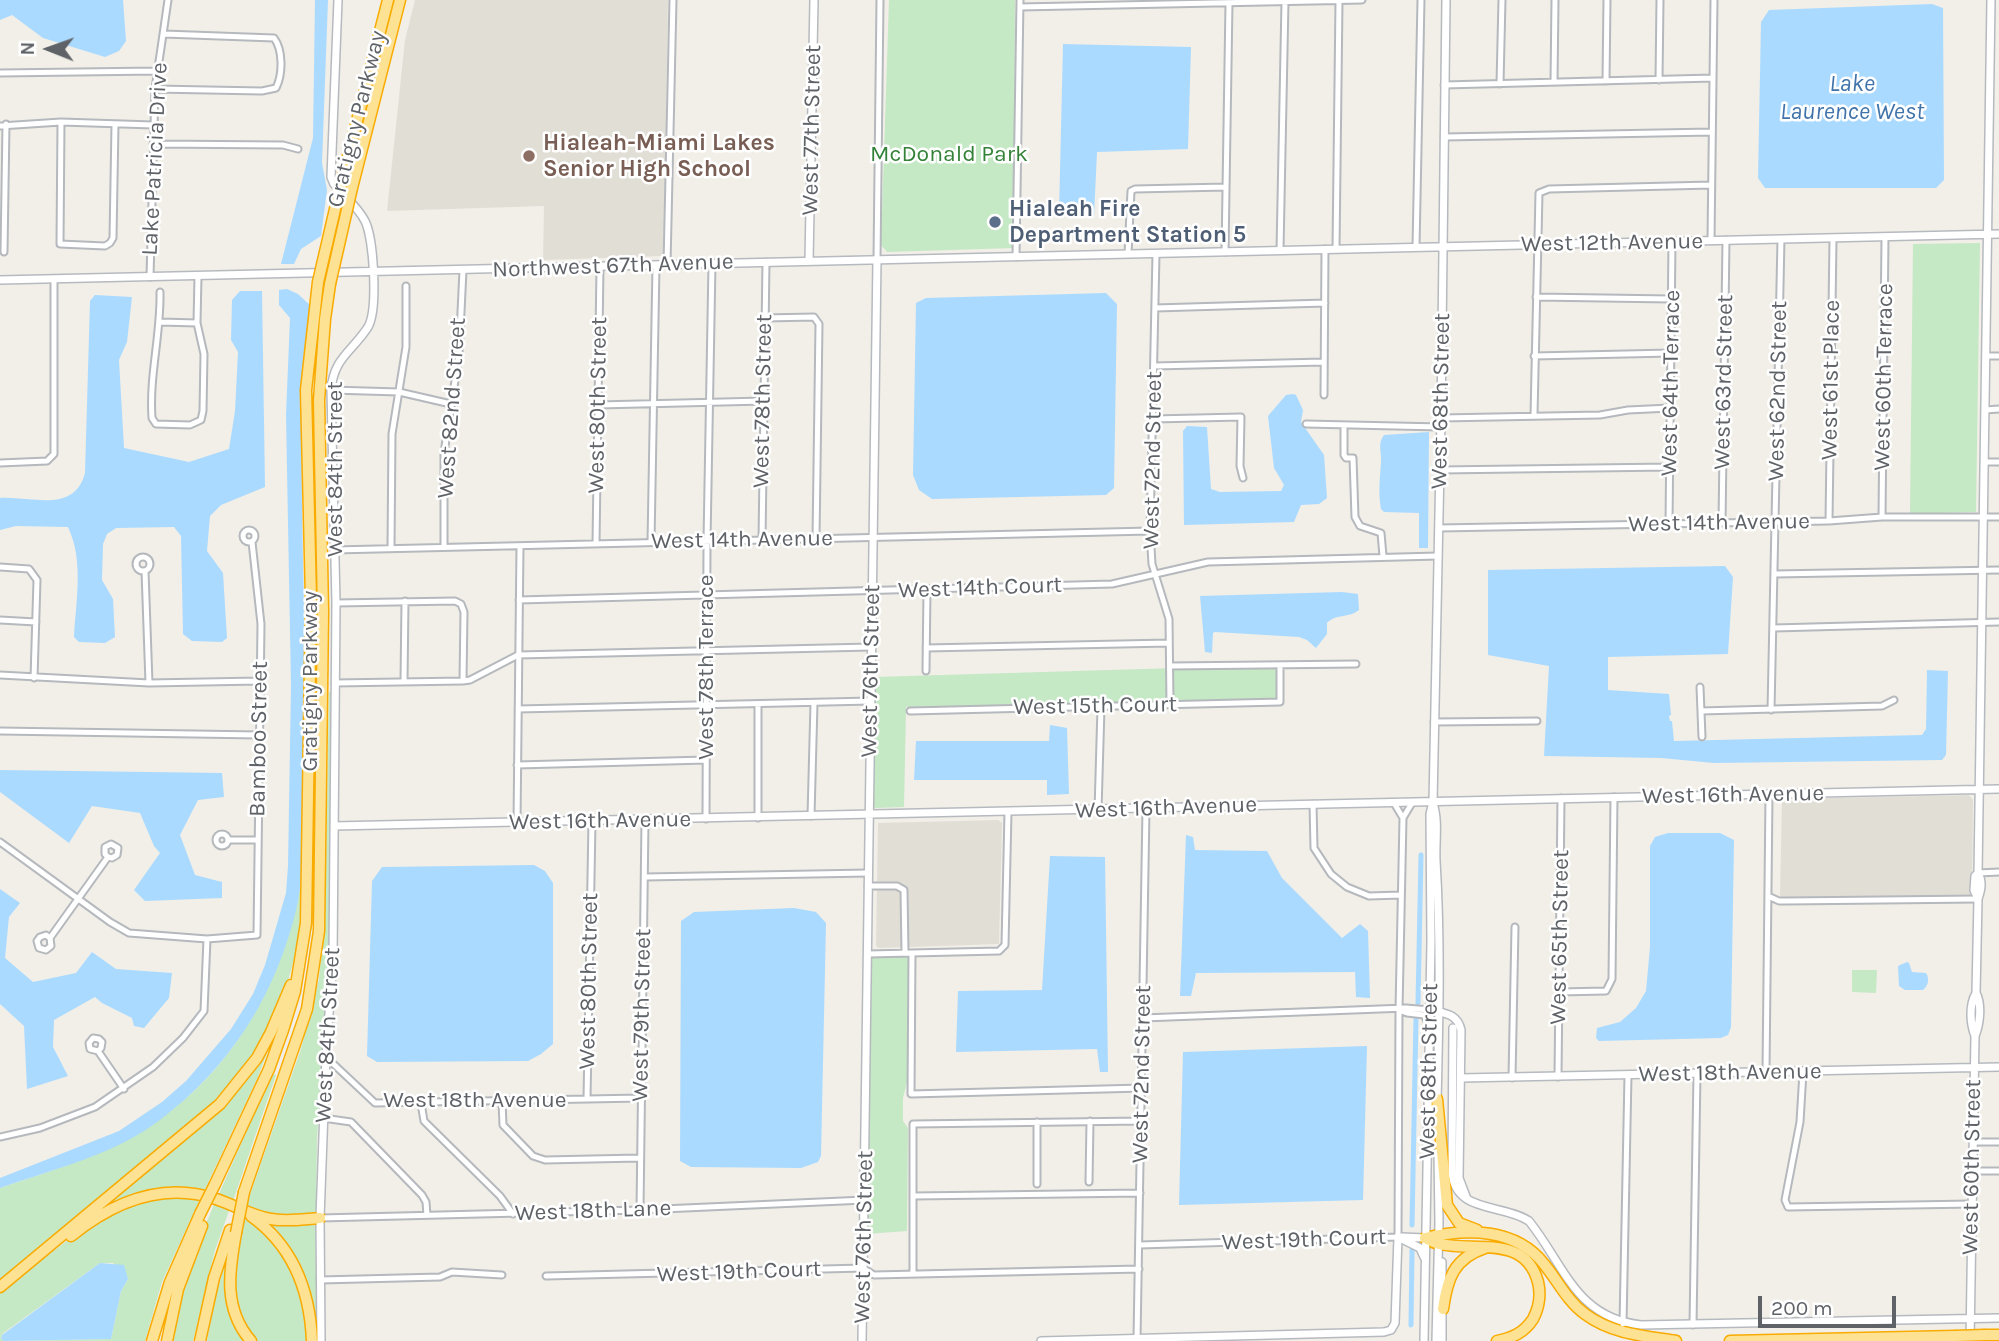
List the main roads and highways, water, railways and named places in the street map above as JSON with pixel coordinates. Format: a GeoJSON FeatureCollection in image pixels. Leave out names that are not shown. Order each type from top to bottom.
{"type":"FeatureCollection","features":[{"type":"Feature","properties":{"kind":"highway","name":"Gratigny Parkway"},"geometry":{"type":"LineString","coordinates":[[203,1215],[269,1069],[283,1030],[298,972],[306,923],[311,600],[306,390],[318,282],[388,0]]}},
{"type":"Feature","properties":{"kind":"highway","name":"Gratigny Parkway"},"geometry":{"type":"LineString","coordinates":[[200,1341],[214,1278],[233,1231],[307,1009],[319,931],[323,612],[319,400],[323,342],[330,284],[400,0]]}},
{"type":"Feature","properties":{"kind":"highway"},"geometry":{"type":"LineString","coordinates":[[0,1288],[220,1104],[257,1058],[298,972]]}},
{"type":"Feature","properties":{"kind":"highway"},"geometry":{"type":"LineString","coordinates":[[1437,1099],[1447,1205],[1460,1223],[1488,1234]]}},
{"type":"Feature","properties":{"kind":"highway"},"geometry":{"type":"LineString","coordinates":[[0,1288],[90,1221],[135,1198],[159,1193],[185,1192],[211,1197],[273,1219],[320,1218]]}},
{"type":"Feature","properties":{"kind":"highway"},"geometry":{"type":"LineString","coordinates":[[242,1210],[268,1230],[292,1261],[307,1300],[312,1341]]}},
{"type":"Feature","properties":{"kind":"highway"},"geometry":{"type":"LineString","coordinates":[[152,1341],[170,1282],[203,1215]]}},
{"type":"Feature","properties":{"kind":"highway"},"geometry":{"type":"LineString","coordinates":[[167,1341],[181,1280],[203,1215]]}},
{"type":"Feature","properties":{"kind":"highway"},"geometry":{"type":"LineString","coordinates":[[233,1231],[230,1296],[236,1318],[251,1341]]}},
{"type":"Feature","properties":{"kind":"highway"},"geometry":{"type":"LineString","coordinates":[[1439,1240],[1488,1234],[1506,1236],[1531,1250],[1570,1301],[1597,1322],[1619,1331],[1676,1341]]}},
{"type":"Feature","properties":{"kind":"highway"},"geometry":{"type":"LineString","coordinates":[[1425,1238],[1506,1249],[1526,1261],[1537,1278],[1537,1311],[1532,1321],[1517,1335],[1497,1341]]}},
{"type":"Feature","properties":{"kind":"highway"},"geometry":{"type":"LineString","coordinates":[[1443,1309],[1448,1281],[1458,1263],[1467,1255],[1489,1246]]}},
{"type":"Feature","properties":{"kind":"highway"},"geometry":{"type":"LineString","coordinates":[[1989,1338],[1999,1335]]}},
{"type":"Feature","properties":{"kind":"highway"},"geometry":{"type":"LineString","coordinates":[[1730,1341],[1955,1336],[1999,1341]]}},
{"type":"Feature","properties":{"kind":"water"},"geometry":{"type":"Polygon","coordinates":[[[0,0],[123,0],[126,41],[119,51],[105,57],[43,38],[12,15],[0,20],[0,0]]]}},
{"type":"Feature","properties":{"kind":"water"},"geometry":{"type":"Polygon","coordinates":[[[315,0],[328,0],[322,163],[327,190],[321,236],[301,249],[294,264],[281,264],[313,138],[315,0]]]}},
{"type":"Feature","properties":{"kind":"water","name":"Lake Laurence West"},"geometry":{"type":"Polygon","coordinates":[[[1932,4],[1943,8],[1944,180],[1936,188],[1765,188],[1758,178],[1761,22],[1769,10],[1932,4]]]}},
{"type":"Feature","properties":{"kind":"water"},"geometry":{"type":"Polygon","coordinates":[[[1063,44],[1191,47],[1188,149],[1097,152],[1094,216],[1059,214],[1063,44]]]}},
{"type":"Feature","properties":{"kind":"water"},"geometry":{"type":"Polygon","coordinates":[[[287,289],[298,294],[310,305],[302,415],[304,836],[301,881],[293,922],[259,1007],[226,1056],[184,1100],[160,1120],[123,1143],[83,1160],[0,1188],[0,1178],[119,1131],[162,1102],[186,1081],[231,1029],[253,994],[265,965],[286,893],[288,866],[291,686],[286,415],[290,318],[279,305],[279,290],[287,289]]]}},
{"type":"Feature","properties":{"kind":"water"},"geometry":{"type":"Polygon","coordinates":[[[240,291],[262,291],[265,487],[221,505],[210,516],[207,551],[223,573],[227,638],[222,642],[192,641],[183,634],[181,536],[174,527],[116,528],[107,534],[103,544],[102,580],[113,599],[115,637],[105,643],[79,642],[74,637],[76,553],[68,527],[16,526],[0,530],[0,498],[50,500],[72,494],[80,486],[85,473],[90,301],[95,295],[132,297],[127,342],[119,360],[124,448],[189,462],[229,449],[235,411],[238,352],[231,340],[232,300],[240,291]]]}},
{"type":"Feature","properties":{"kind":"water"},"geometry":{"type":"Polygon","coordinates":[[[1106,293],[1117,304],[1114,488],[1106,495],[932,499],[919,490],[913,475],[916,303],[926,298],[1106,293]]]}},
{"type":"Feature","properties":{"kind":"water"},"geometry":{"type":"Polygon","coordinates":[[[1293,394],[1303,410],[1301,422],[1324,455],[1327,498],[1319,504],[1301,505],[1294,522],[1184,525],[1183,431],[1187,426],[1207,427],[1211,489],[1220,492],[1281,491],[1284,485],[1274,468],[1268,416],[1286,395],[1293,394]]]}},
{"type":"Feature","properties":{"kind":"water"},"geometry":{"type":"Polygon","coordinates":[[[1429,432],[1428,548],[1419,548],[1419,513],[1384,512],[1381,509],[1380,445],[1384,435],[1429,432]]]}},
{"type":"Feature","properties":{"kind":"water"},"geometry":{"type":"Polygon","coordinates":[[[1725,566],[1733,577],[1728,654],[1608,657],[1608,690],[1669,694],[1669,716],[1674,741],[1922,735],[1926,729],[1927,670],[1948,671],[1946,755],[1942,760],[1714,763],[1661,758],[1544,756],[1549,666],[1488,655],[1488,570],[1725,566]]]}},
{"type":"Feature","properties":{"kind":"water"},"geometry":{"type":"Polygon","coordinates":[[[1342,592],[1358,594],[1359,610],[1327,623],[1327,634],[1316,648],[1299,637],[1215,632],[1212,653],[1205,652],[1200,596],[1342,592]]]}},
{"type":"Feature","properties":{"kind":"water"},"geometry":{"type":"Polygon","coordinates":[[[1050,725],[1067,728],[1069,794],[1047,795],[1047,780],[914,780],[916,741],[1049,741],[1050,725]]]}},
{"type":"Feature","properties":{"kind":"water"},"geometry":{"type":"Polygon","coordinates":[[[0,770],[222,773],[224,797],[198,800],[180,835],[195,875],[222,882],[222,898],[145,901],[134,890],[160,853],[154,846],[140,813],[92,806],[69,843],[0,792],[0,770]]]}},
{"type":"Feature","properties":{"kind":"water"},"geometry":{"type":"Polygon","coordinates":[[[1668,833],[1720,833],[1734,840],[1731,1027],[1728,1035],[1721,1038],[1599,1041],[1596,1038],[1597,1028],[1620,1022],[1636,1008],[1646,991],[1650,947],[1650,846],[1655,837],[1668,833]]]}},
{"type":"Feature","properties":{"kind":"water"},"geometry":{"type":"Polygon","coordinates":[[[1186,835],[1193,837],[1195,850],[1267,851],[1282,878],[1342,938],[1360,924],[1368,931],[1370,998],[1356,997],[1355,972],[1196,973],[1191,996],[1180,996],[1186,835]]]}},
{"type":"Feature","properties":{"kind":"water"},"geometry":{"type":"Polygon","coordinates":[[[1050,856],[1105,857],[1108,1072],[1100,1072],[1097,1049],[956,1052],[958,991],[1042,990],[1050,856]]]}},
{"type":"Feature","properties":{"kind":"water"},"geometry":{"type":"Polygon","coordinates":[[[534,865],[545,871],[553,883],[553,1044],[528,1061],[377,1062],[367,1056],[372,881],[382,867],[534,865]]]}},
{"type":"Feature","properties":{"kind":"water"},"geometry":{"type":"Polygon","coordinates":[[[0,889],[20,903],[9,917],[5,958],[33,982],[76,973],[92,952],[116,969],[172,973],[169,998],[144,1028],[134,1026],[132,1018],[95,997],[54,1020],[53,1047],[68,1076],[27,1089],[24,1026],[0,1004],[0,889]]]}},
{"type":"Feature","properties":{"kind":"water"},"geometry":{"type":"Polygon","coordinates":[[[794,908],[816,912],[826,923],[821,1156],[818,1162],[801,1168],[691,1167],[680,1161],[681,921],[694,912],[794,908]]]}},
{"type":"Feature","properties":{"kind":"water"},"geometry":{"type":"Polygon","coordinates":[[[1907,962],[1912,972],[1926,973],[1928,982],[1923,990],[1905,990],[1899,986],[1898,966],[1907,962]]]}},
{"type":"Feature","properties":{"kind":"water"},"geometry":{"type":"Polygon","coordinates":[[[1367,1046],[1363,1200],[1179,1205],[1183,1052],[1367,1046]]]}},
{"type":"Feature","properties":{"kind":"water"},"geometry":{"type":"Polygon","coordinates":[[[100,1263],[124,1265],[128,1279],[121,1291],[111,1339],[1,1339],[2,1335],[100,1263]]]}},
{"type":"Feature","properties":{"kind":"waterway"},"geometry":{"type":"LineString","coordinates":[[1418,1003],[1421,855]]}},
{"type":"Feature","properties":{"kind":"waterway"},"geometry":{"type":"LineString","coordinates":[[1412,1225],[1416,1019]]}},
{"type":"Feature","properties":{"kind":"waterway"},"geometry":{"type":"LineString","coordinates":[[1411,1325],[1412,1250]]}},
{"type":"Feature","properties":{"kind":"place","name":"Hialeah-Miami Lakes Senior High School"},"geometry":{"type":"Point","coordinates":[529,156]}},
{"type":"Feature","properties":{"kind":"place","name":"Hialeah Fire Department Station 5"},"geometry":{"type":"Point","coordinates":[995,222]}},
{"type":"Feature","properties":{"kind":"park label","name":"McDonald Park"},"geometry":{"type":"Point","coordinates":[949,154]}}]}
